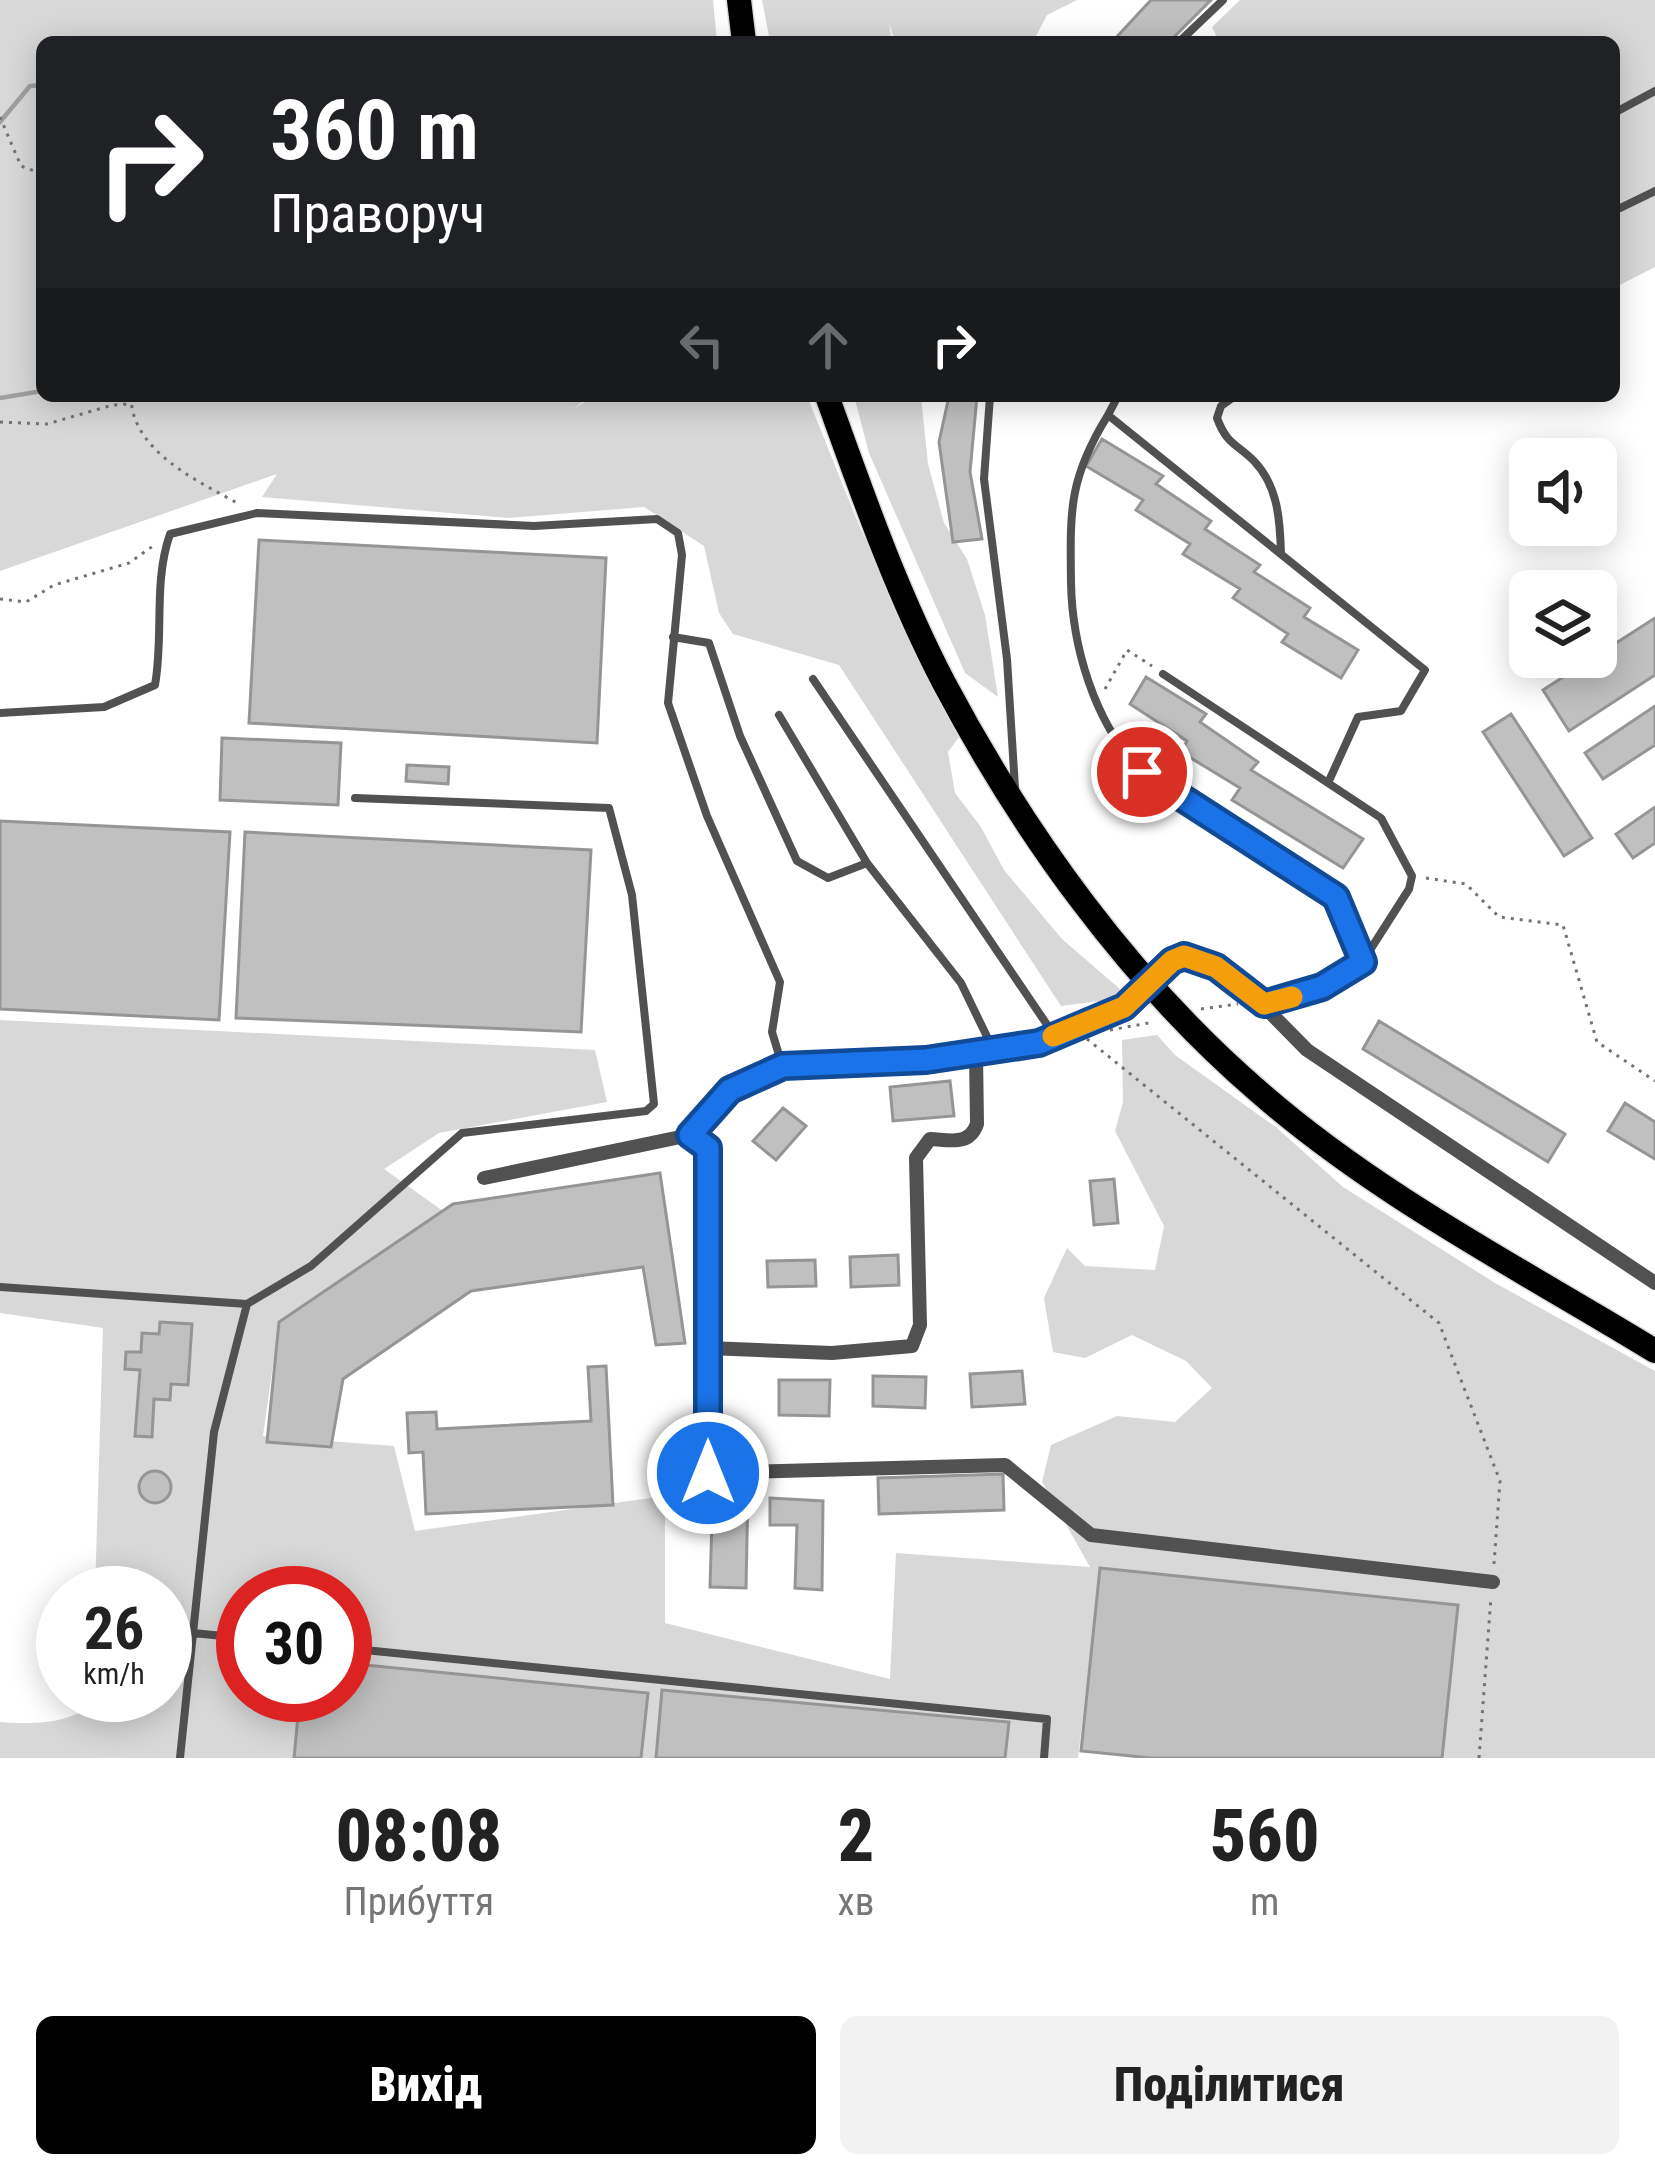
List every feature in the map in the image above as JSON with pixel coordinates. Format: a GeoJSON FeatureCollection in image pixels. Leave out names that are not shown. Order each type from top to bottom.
{"type":"FeatureCollection","features":[{"type":"Feature","properties":{"kind":"highway"},"geometry":{"type":"LineString","coordinates":[[739,0],[743,36]]}},
{"type":"Feature","properties":{"kind":"highway"},"geometry":{"type":"LineString","coordinates":[[829,402],[875,531],[943,681],[1017,808],[1146,983],[1260,1094],[1377,1183],[1655,1351]]}},
{"type":"Feature","properties":{"kind":"street"},"geometry":{"type":"LineString","coordinates":[[484,1178],[690,1135],[730,1090],[783,1066],[926,1060],[1039,1043],[1124,1007],[1146,983],[1184,956],[1216,967],[1264,1004],[1307,1050],[1655,1283]]}},
{"type":"Feature","properties":{"kind":"street"},"geometry":{"type":"LineString","coordinates":[[708,1348],[832,1353],[912,1346],[920,1325],[916,1158],[930,1139],[964,1141],[973,1135],[977,1124],[976,1052]]}},
{"type":"Feature","properties":{"kind":"street"},"geometry":{"type":"LineString","coordinates":[[690,1135],[708,1148],[708,1473],[1005,1465],[1091,1535],[1493,1582]]}},
{"type":"Feature","properties":{"kind":"lane"},"geometry":{"type":"LineString","coordinates":[[1185,36],[1222,0]]}},
{"type":"Feature","properties":{"kind":"lane"},"geometry":{"type":"LineString","coordinates":[[1620,110],[1655,92]]}},
{"type":"Feature","properties":{"kind":"lane"},"geometry":{"type":"LineString","coordinates":[[1620,208],[1655,191]]}},
{"type":"Feature","properties":{"kind":"lane"},"geometry":{"type":"LineString","coordinates":[[990,402],[984,479],[1007,659],[1017,808]]}},
{"type":"Feature","properties":{"kind":"lane"},"geometry":{"type":"LineString","coordinates":[[1115,402],[1082,457],[1073,493],[1070,538],[1071,605],[1082,663],[1098,702],[1117,741],[1142,772],[1336,897],[1363,962]]}},
{"type":"Feature","properties":{"kind":"lane"},"geometry":{"type":"LineString","coordinates":[[1227,402],[1217,418],[1229,444],[1258,465],[1269,483],[1278,506],[1281,553]]}},
{"type":"Feature","properties":{"kind":"lane"},"geometry":{"type":"LineString","coordinates":[[1108,415],[1426,670],[1401,711],[1358,717],[1328,783]]}},
{"type":"Feature","properties":{"kind":"lane"},"geometry":{"type":"LineString","coordinates":[[0,712],[104,706],[155,686],[162,648],[159,566],[170,534],[257,513],[534,526],[657,519],[678,533],[682,555],[668,703],[707,816],[780,982],[772,1032],[783,1066]]}},
{"type":"Feature","properties":{"kind":"lane"},"geometry":{"type":"LineString","coordinates":[[673,638],[709,643],[740,736],[797,862],[827,878],[867,863]]}},
{"type":"Feature","properties":{"kind":"lane"},"geometry":{"type":"LineString","coordinates":[[1163,674],[1381,818],[1412,876],[1409,889],[1363,962],[1322,987],[1264,1004]]}},
{"type":"Feature","properties":{"kind":"lane"},"geometry":{"type":"LineString","coordinates":[[813,679],[1054,1035]]}},
{"type":"Feature","properties":{"kind":"lane"},"geometry":{"type":"LineString","coordinates":[[779,715],[867,863],[961,982],[993,1050]]}},
{"type":"Feature","properties":{"kind":"lane"},"geometry":{"type":"LineString","coordinates":[[0,1287],[247,1304],[311,1266],[462,1132],[646,1111],[655,1104],[632,895],[609,808],[355,798]]}},
{"type":"Feature","properties":{"kind":"lane"},"geometry":{"type":"LineString","coordinates":[[180,1758],[214,1432],[247,1304]]}},
{"type":"Feature","properties":{"kind":"lane"},"geometry":{"type":"LineString","coordinates":[[193,1633],[216,1635]]}},
{"type":"Feature","properties":{"kind":"lane"},"geometry":{"type":"LineString","coordinates":[[372,1651],[1047,1719],[1044,1758]]}},
{"type":"Feature","properties":{"kind":"path"},"geometry":{"type":"LineString","coordinates":[[0,116],[21,166],[36,172]]}},
{"type":"Feature","properties":{"kind":"path"},"geometry":{"type":"LineString","coordinates":[[0,422],[47,424],[113,404],[130,404],[140,433],[187,476],[257,513]]}},
{"type":"Feature","properties":{"kind":"path"},"geometry":{"type":"LineString","coordinates":[[0,599],[26,602],[54,585],[129,563],[170,534]]}},
{"type":"Feature","properties":{"kind":"path"},"geometry":{"type":"LineString","coordinates":[[1098,702],[1127,650],[1163,674]]}},
{"type":"Feature","properties":{"kind":"path"},"geometry":{"type":"LineString","coordinates":[[1412,876],[1466,884],[1498,917],[1562,925],[1597,1042],[1655,1081]]}},
{"type":"Feature","properties":{"kind":"path"},"geometry":{"type":"LineString","coordinates":[[1201,1009],[1264,1004]]}},
{"type":"Feature","properties":{"kind":"path"},"geometry":{"type":"LineString","coordinates":[[1156,1022],[1082,1035],[1439,1323],[1500,1481],[1479,1758]]}},
{"type":"Feature","properties":{"kind":"shaded area"},"geometry":{"type":"Polygon","coordinates":[[[0,0],[713,0],[716,36],[36,36],[36,402],[582,402],[574,409],[585,402],[809,402],[861,530],[962,733],[948,752],[955,793],[981,827],[1004,870],[1062,939],[1121,990],[1107,1000],[1061,1006],[839,665],[733,634],[719,613],[704,546],[644,507],[509,518],[262,497],[277,474],[0,571],[0,0]]]}},
{"type":"Feature","properties":{"kind":"shaded area"},"geometry":{"type":"Polygon","coordinates":[[[762,0],[1077,0],[1047,15],[1036,36],[893,36],[889,23],[891,36],[769,36],[762,0]]]}},
{"type":"Feature","properties":{"kind":"shaded area"},"geometry":{"type":"Polygon","coordinates":[[[1240,0],[1655,0],[1655,267],[1620,285],[1620,36],[1216,36],[1212,27],[1240,0]]]}},
{"type":"Feature","properties":{"kind":"shaded area"},"geometry":{"type":"Polygon","coordinates":[[[856,402],[922,402],[928,464],[944,523],[967,559],[985,615],[998,697],[965,673],[869,453],[856,402]]]}},
{"type":"Feature","properties":{"kind":"shaded area"},"geometry":{"type":"Polygon","coordinates":[[[0,1020],[595,1050],[607,1102],[439,1133],[384,1169],[443,1211],[279,1322],[263,1436],[394,1446],[415,1531],[665,1496],[665,1623],[890,1679],[896,1553],[1090,1567],[1042,1482],[1051,1445],[1117,1416],[1175,1422],[1212,1388],[1186,1361],[1132,1335],[1085,1358],[1053,1352],[1044,1298],[1067,1248],[1085,1266],[1155,1270],[1164,1226],[1115,1131],[1123,1102],[1122,1040],[1157,1035],[1175,1055],[1277,1128],[1343,1187],[1495,1283],[1655,1371],[1655,1758],[1442,1758],[1457,1605],[1100,1568],[1078,1758],[0,1758],[0,1722],[192,1722],[192,1566],[96,1566],[103,1328],[0,1313],[0,1020]]]}},
{"type":"Feature","properties":{"kind":"building"},"geometry":{"type":"Polygon","coordinates":[[[1151,0],[1211,0],[1175,36],[1118,36],[1151,0]]]}},
{"type":"Feature","properties":{"kind":"building"},"geometry":{"type":"Polygon","coordinates":[[[948,402],[976,402],[970,472],[982,539],[953,542],[939,442],[948,402]]]}},
{"type":"Feature","properties":{"kind":"building"},"geometry":{"type":"Polygon","coordinates":[[[1102,439],[1163,476],[1156,484],[1211,521],[1205,529],[1260,565],[1254,572],[1310,608],[1304,617],[1358,650],[1341,678],[1282,642],[1288,634],[1233,598],[1240,589],[1183,554],[1190,544],[1136,510],[1143,500],[1086,466],[1102,439]]]}},
{"type":"Feature","properties":{"kind":"building"},"geometry":{"type":"Polygon","coordinates":[[[259,540],[606,558],[597,743],[249,723],[259,540]]]}},
{"type":"Feature","properties":{"kind":"building"},"geometry":{"type":"Polygon","coordinates":[[[1655,618],[1655,675],[1569,731],[1543,690],[1562,678],[1617,678],[1617,642],[1655,618]]]}},
{"type":"Feature","properties":{"kind":"building"},"geometry":{"type":"Polygon","coordinates":[[[1146,677],[1206,714],[1200,722],[1258,762],[1251,770],[1363,839],[1343,868],[1232,800],[1240,788],[1181,752],[1187,741],[1130,704],[1146,677]]]}},
{"type":"Feature","properties":{"kind":"building"},"geometry":{"type":"Polygon","coordinates":[[[1655,706],[1655,745],[1603,779],[1585,753],[1655,706]]]}},
{"type":"Feature","properties":{"kind":"building"},"geometry":{"type":"Polygon","coordinates":[[[1511,714],[1592,838],[1564,856],[1483,732],[1511,714]]]}},
{"type":"Feature","properties":{"kind":"building"},"geometry":{"type":"Polygon","coordinates":[[[222,738],[341,743],[338,805],[220,800],[222,738]]]}},
{"type":"Feature","properties":{"kind":"building"},"geometry":{"type":"Polygon","coordinates":[[[407,765],[449,767],[448,784],[406,781],[407,765]]]}},
{"type":"Feature","properties":{"kind":"building"},"geometry":{"type":"Polygon","coordinates":[[[1655,807],[1655,843],[1633,858],[1616,834],[1655,807]]]}},
{"type":"Feature","properties":{"kind":"building"},"geometry":{"type":"Polygon","coordinates":[[[0,821],[230,832],[219,1020],[0,1009],[0,821]]]}},
{"type":"Feature","properties":{"kind":"building"},"geometry":{"type":"Polygon","coordinates":[[[245,832],[591,850],[581,1032],[236,1018],[245,832]]]}},
{"type":"Feature","properties":{"kind":"building"},"geometry":{"type":"Polygon","coordinates":[[[1379,1021],[1565,1134],[1548,1162],[1363,1049],[1379,1021]]]}},
{"type":"Feature","properties":{"kind":"building"},"geometry":{"type":"Polygon","coordinates":[[[950,1081],[954,1116],[893,1121],[890,1087],[950,1081]]]}},
{"type":"Feature","properties":{"kind":"building"},"geometry":{"type":"Polygon","coordinates":[[[1625,1103],[1655,1122],[1655,1159],[1608,1131],[1625,1103]]]}},
{"type":"Feature","properties":{"kind":"building"},"geometry":{"type":"Polygon","coordinates":[[[783,1108],[806,1126],[776,1160],[753,1141],[783,1108]]]}},
{"type":"Feature","properties":{"kind":"building"},"geometry":{"type":"Polygon","coordinates":[[[660,1173],[685,1343],[656,1345],[643,1267],[471,1291],[343,1379],[331,1447],[267,1442],[279,1322],[453,1204],[660,1173]]]}},
{"type":"Feature","properties":{"kind":"building"},"geometry":{"type":"Polygon","coordinates":[[[1114,1179],[1118,1223],[1094,1225],[1090,1181],[1114,1179]]]}},
{"type":"Feature","properties":{"kind":"building"},"geometry":{"type":"Polygon","coordinates":[[[898,1255],[899,1285],[851,1287],[850,1257],[898,1255]]]}},
{"type":"Feature","properties":{"kind":"building"},"geometry":{"type":"Polygon","coordinates":[[[815,1260],[816,1286],[768,1287],[767,1261],[815,1260]]]}},
{"type":"Feature","properties":{"kind":"building"},"geometry":{"type":"Polygon","coordinates":[[[160,1322],[192,1324],[188,1385],[171,1384],[170,1400],[154,1399],[152,1437],[135,1436],[140,1370],[125,1369],[126,1352],[141,1352],[142,1333],[159,1334],[160,1322]]]}},
{"type":"Feature","properties":{"kind":"building"},"geometry":{"type":"Polygon","coordinates":[[[606,1366],[613,1505],[426,1514],[423,1452],[409,1453],[407,1413],[436,1412],[437,1429],[591,1421],[588,1367],[606,1366]]]}},
{"type":"Feature","properties":{"kind":"building"},"geometry":{"type":"Polygon","coordinates":[[[1022,1371],[1025,1404],[972,1407],[970,1374],[1022,1371]]]}},
{"type":"Feature","properties":{"kind":"building"},"geometry":{"type":"Polygon","coordinates":[[[873,1376],[926,1377],[925,1408],[873,1406],[873,1376]]]}},
{"type":"Feature","properties":{"kind":"building"},"geometry":{"type":"Polygon","coordinates":[[[779,1380],[830,1380],[829,1416],[779,1415],[779,1380]]]}},
{"type":"Feature","properties":{"kind":"building"},"geometry":{"type":"Polygon","coordinates":[[[155,1471],[167,1475],[171,1487],[167,1499],[155,1503],[143,1499],[139,1487],[143,1475],[155,1471]]]}},
{"type":"Feature","properties":{"kind":"building"},"geometry":{"type":"Polygon","coordinates":[[[1003,1474],[1004,1510],[879,1514],[878,1478],[1003,1474]]]}},
{"type":"Feature","properties":{"kind":"building"},"geometry":{"type":"Polygon","coordinates":[[[713,1487],[748,1488],[746,1588],[710,1587],[713,1487]]]}},
{"type":"Feature","properties":{"kind":"building"},"geometry":{"type":"Polygon","coordinates":[[[770,1498],[823,1501],[822,1590],[795,1588],[797,1525],[770,1525],[770,1498]]]}},
{"type":"Feature","properties":{"kind":"building"},"geometry":{"type":"Polygon","coordinates":[[[1100,1568],[1458,1605],[1442,1758],[1151,1758],[1081,1751],[1100,1568]]]}},
{"type":"Feature","properties":{"kind":"building"},"geometry":{"type":"Polygon","coordinates":[[[372,1666],[648,1693],[641,1758],[294,1758],[297,1722],[372,1722],[372,1666]]]}},
{"type":"Feature","properties":{"kind":"building"},"geometry":{"type":"Polygon","coordinates":[[[662,1690],[1009,1722],[1005,1758],[656,1758],[662,1690]]]}},
{"type":"Feature","properties":{"kind":"waterway"},"geometry":{"type":"LineString","coordinates":[[0,122],[30,86],[36,86]]}},
{"type":"Feature","properties":{"kind":"waterway"},"geometry":{"type":"LineString","coordinates":[[0,398],[36,392]]}},
{"type":"Feature","properties":{"kind":"slow traffic"},"geometry":{"type":"LineString","coordinates":[[1053,1036],[1124,1007],[1146,983],[1184,956],[1238,980],[1264,1004],[1292,997]]}},
{"type":"Feature","properties":{"kind":"route"},"geometry":{"type":"LineString","coordinates":[[708,1473],[708,1148],[690,1135],[730,1090],[783,1066],[926,1060],[1039,1043],[1124,1007],[1146,983],[1184,956],[1238,980],[1264,1004],[1322,987],[1363,962],[1336,897],[1142,772]]}}]}
